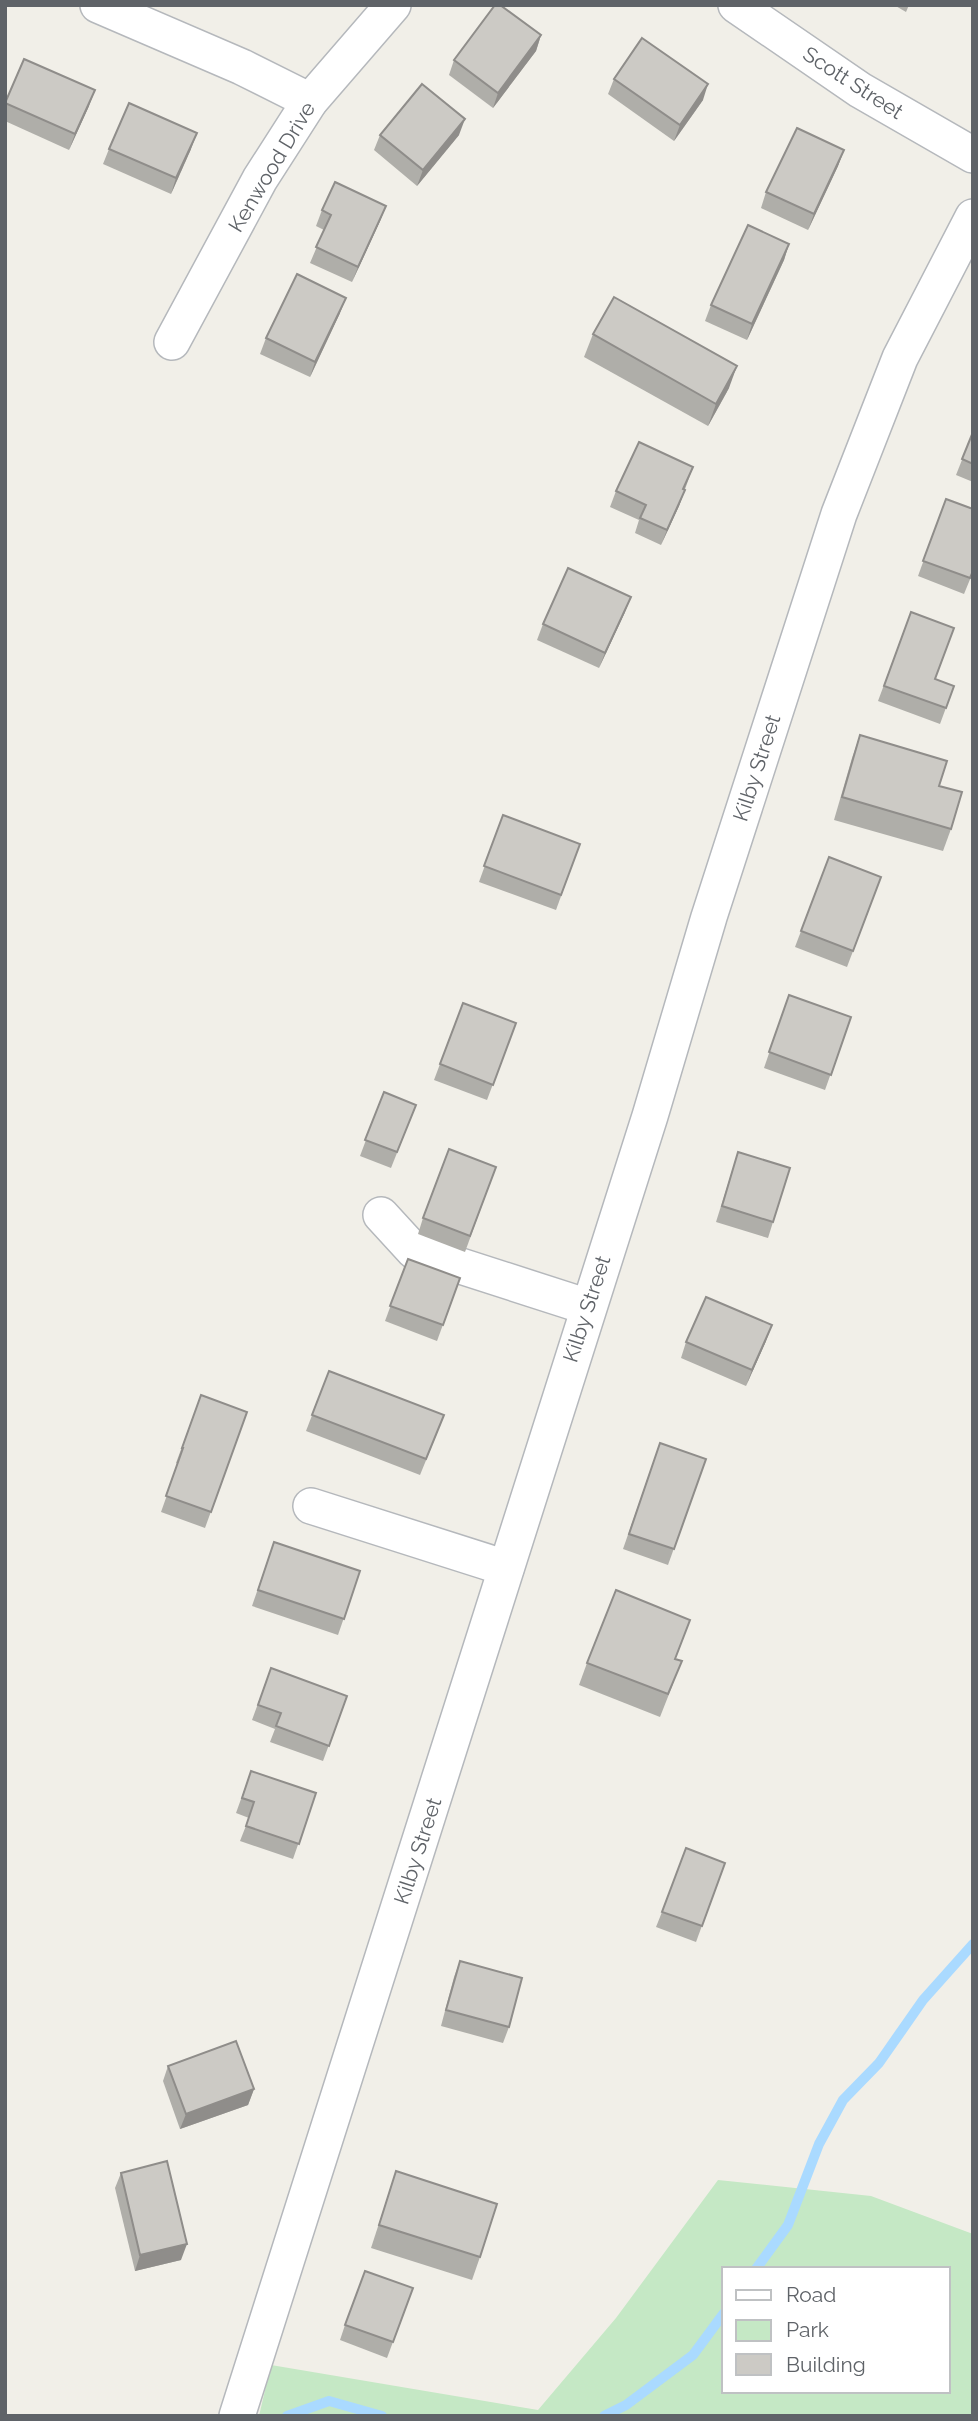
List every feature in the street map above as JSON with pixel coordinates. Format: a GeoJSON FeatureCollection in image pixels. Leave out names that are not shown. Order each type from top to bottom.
{"type":"FeatureCollection","features":[{"type":"Feature","properties":{"kind":"street"},"geometry":{"type":"LineString","coordinates":[[98,5],[242,68],[310,102]]}},
{"type":"Feature","properties":{"kind":"street","name":"Kenwood Drive"},"geometry":{"type":"LineString","coordinates":[[172,342],[260,180],[310,102],[393,5]]}},
{"type":"Feature","properties":{"kind":"street","name":"Scott Street"},"geometry":{"type":"LineString","coordinates":[[736,5],[860,90],[973,155]]}},
{"type":"Feature","properties":{"kind":"street","name":"Kilby Street"},"geometry":{"type":"LineString","coordinates":[[237,2416],[650,1116],[709,917],[839,514],[900,358],[973,217]]}},
{"type":"Feature","properties":{"kind":"street"},"geometry":{"type":"LineString","coordinates":[[382,1215],[414,1251],[588,1307]]}},
{"type":"Feature","properties":{"kind":"street"},"geometry":{"type":"LineString","coordinates":[[311,1506],[506,1568]]}},
{"type":"Feature","properties":{"kind":"green space"},"geometry":{"type":"Polygon","coordinates":[[[718,2180],[871,2196],[973,2234],[973,2416],[259,2416],[271,2365],[538,2410],[616,2318],[718,2180]]]}},
{"type":"Feature","properties":{"kind":"building"},"geometry":{"type":"Polygon","coordinates":[[[495,5],[500,5],[541,35],[498,93],[454,60],[495,5]]]}},
{"type":"Feature","properties":{"kind":"building"},"geometry":{"type":"Polygon","coordinates":[[[642,38],[708,84],[680,125],[614,79],[642,38]]]}},
{"type":"Feature","properties":{"kind":"building"},"geometry":{"type":"Polygon","coordinates":[[[24,59],[95,90],[75,134],[5,103],[24,59]]]}},
{"type":"Feature","properties":{"kind":"building"},"geometry":{"type":"Polygon","coordinates":[[[422,84],[465,119],[423,170],[380,135],[422,84]]]}},
{"type":"Feature","properties":{"kind":"building"},"geometry":{"type":"Polygon","coordinates":[[[129,103],[197,133],[176,178],[109,149],[129,103]]]}},
{"type":"Feature","properties":{"kind":"building"},"geometry":{"type":"Polygon","coordinates":[[[797,128],[844,150],[814,214],[766,192],[797,128]]]}},
{"type":"Feature","properties":{"kind":"building"},"geometry":{"type":"Polygon","coordinates":[[[335,182],[386,206],[358,267],[316,247],[331,215],[322,210],[335,182]]]}},
{"type":"Feature","properties":{"kind":"building"},"geometry":{"type":"Polygon","coordinates":[[[748,225],[789,244],[752,324],[711,305],[748,225]]]}},
{"type":"Feature","properties":{"kind":"building"},"geometry":{"type":"Polygon","coordinates":[[[297,274],[346,298],[315,362],[266,338],[297,274]]]}},
{"type":"Feature","properties":{"kind":"building"},"geometry":{"type":"Polygon","coordinates":[[[614,297],[737,366],[716,404],[593,334],[614,297]]]}},
{"type":"Feature","properties":{"kind":"building"},"geometry":{"type":"Polygon","coordinates":[[[973,432],[973,464],[962,459],[973,432]]]}},
{"type":"Feature","properties":{"kind":"building"},"geometry":{"type":"Polygon","coordinates":[[[639,442],[693,467],[667,530],[640,518],[646,505],[616,491],[639,442]]]}},
{"type":"Feature","properties":{"kind":"building"},"geometry":{"type":"Polygon","coordinates":[[[946,499],[973,509],[973,571],[970,578],[923,561],[946,499]]]}},
{"type":"Feature","properties":{"kind":"building"},"geometry":{"type":"Polygon","coordinates":[[[568,568],[631,597],[605,653],[543,624],[568,568]]]}},
{"type":"Feature","properties":{"kind":"building"},"geometry":{"type":"Polygon","coordinates":[[[911,612],[954,628],[935,679],[954,686],[946,708],[884,686],[911,612]]]}},
{"type":"Feature","properties":{"kind":"building"},"geometry":{"type":"Polygon","coordinates":[[[860,735],[947,761],[939,786],[962,792],[951,829],[842,797],[860,735]]]}},
{"type":"Feature","properties":{"kind":"building"},"geometry":{"type":"Polygon","coordinates":[[[503,815],[580,844],[561,895],[484,866],[503,815]]]}},
{"type":"Feature","properties":{"kind":"building"},"geometry":{"type":"Polygon","coordinates":[[[829,857],[881,877],[853,951],[801,931],[829,857]]]}},
{"type":"Feature","properties":{"kind":"building"},"geometry":{"type":"Polygon","coordinates":[[[789,995],[851,1017],[831,1075],[769,1052],[789,995]]]}},
{"type":"Feature","properties":{"kind":"building"},"geometry":{"type":"Polygon","coordinates":[[[463,1003],[516,1023],[493,1085],[440,1064],[463,1003]]]}},
{"type":"Feature","properties":{"kind":"building"},"geometry":{"type":"Polygon","coordinates":[[[384,1092],[416,1105],[397,1152],[365,1140],[384,1092]]]}},
{"type":"Feature","properties":{"kind":"building"},"geometry":{"type":"Polygon","coordinates":[[[449,1149],[496,1167],[470,1236],[423,1218],[449,1149]]]}},
{"type":"Feature","properties":{"kind":"building"},"geometry":{"type":"Polygon","coordinates":[[[738,1152],[790,1168],[773,1222],[722,1206],[738,1152]]]}},
{"type":"Feature","properties":{"kind":"building"},"geometry":{"type":"Polygon","coordinates":[[[408,1259],[460,1278],[443,1325],[390,1306],[408,1259]]]}},
{"type":"Feature","properties":{"kind":"building"},"geometry":{"type":"Polygon","coordinates":[[[706,1297],[772,1325],[752,1370],[686,1342],[706,1297]]]}},
{"type":"Feature","properties":{"kind":"building"},"geometry":{"type":"Polygon","coordinates":[[[329,1371],[444,1415],[426,1459],[312,1415],[329,1371]]]}},
{"type":"Feature","properties":{"kind":"building"},"geometry":{"type":"Polygon","coordinates":[[[201,1395],[247,1412],[211,1512],[166,1496],[201,1395]]]}},
{"type":"Feature","properties":{"kind":"building"},"geometry":{"type":"Polygon","coordinates":[[[660,1443],[706,1459],[674,1549],[629,1534],[660,1443]]]}},
{"type":"Feature","properties":{"kind":"building"},"geometry":{"type":"Polygon","coordinates":[[[274,1542],[360,1571],[344,1619],[258,1590],[274,1542]]]}},
{"type":"Feature","properties":{"kind":"building"},"geometry":{"type":"Polygon","coordinates":[[[616,1590],[690,1620],[675,1659],[682,1661],[668,1694],[587,1663],[616,1590]]]}},
{"type":"Feature","properties":{"kind":"building"},"geometry":{"type":"Polygon","coordinates":[[[271,1668],[347,1696],[329,1746],[276,1726],[281,1713],[258,1705],[271,1668]]]}},
{"type":"Feature","properties":{"kind":"building"},"geometry":{"type":"Polygon","coordinates":[[[251,1771],[316,1793],[299,1844],[246,1826],[254,1802],[242,1798],[251,1771]]]}},
{"type":"Feature","properties":{"kind":"building"},"geometry":{"type":"Polygon","coordinates":[[[686,1848],[725,1863],[702,1926],[662,1912],[686,1848]]]}},
{"type":"Feature","properties":{"kind":"building"},"geometry":{"type":"Polygon","coordinates":[[[460,1961],[522,1978],[509,2027],[446,2010],[460,1961]]]}},
{"type":"Feature","properties":{"kind":"building"},"geometry":{"type":"Polygon","coordinates":[[[236,2041],[254,2089],[186,2114],[168,2066],[236,2041]]]}},
{"type":"Feature","properties":{"kind":"building"},"geometry":{"type":"Polygon","coordinates":[[[167,2161],[187,2244],[140,2255],[121,2173],[167,2161]]]}},
{"type":"Feature","properties":{"kind":"building"},"geometry":{"type":"Polygon","coordinates":[[[396,2171],[497,2204],[480,2257],[379,2225],[396,2171]]]}},
{"type":"Feature","properties":{"kind":"building"},"geometry":{"type":"Polygon","coordinates":[[[365,2271],[413,2288],[393,2342],[345,2325],[365,2271]]]}},
{"type":"Feature","properties":{"kind":"waterway"},"geometry":{"type":"LineString","coordinates":[[757,2267],[788,2225],[819,2144],[843,2100],[879,2063],[923,2000],[973,1944]]}},
{"type":"Feature","properties":{"kind":"waterway"},"geometry":{"type":"LineString","coordinates":[[604,2416],[626,2405],[693,2355],[722,2316]]}},
{"type":"Feature","properties":{"kind":"waterway"},"geometry":{"type":"LineString","coordinates":[[287,2416],[329,2401],[382,2416]]}}]}
